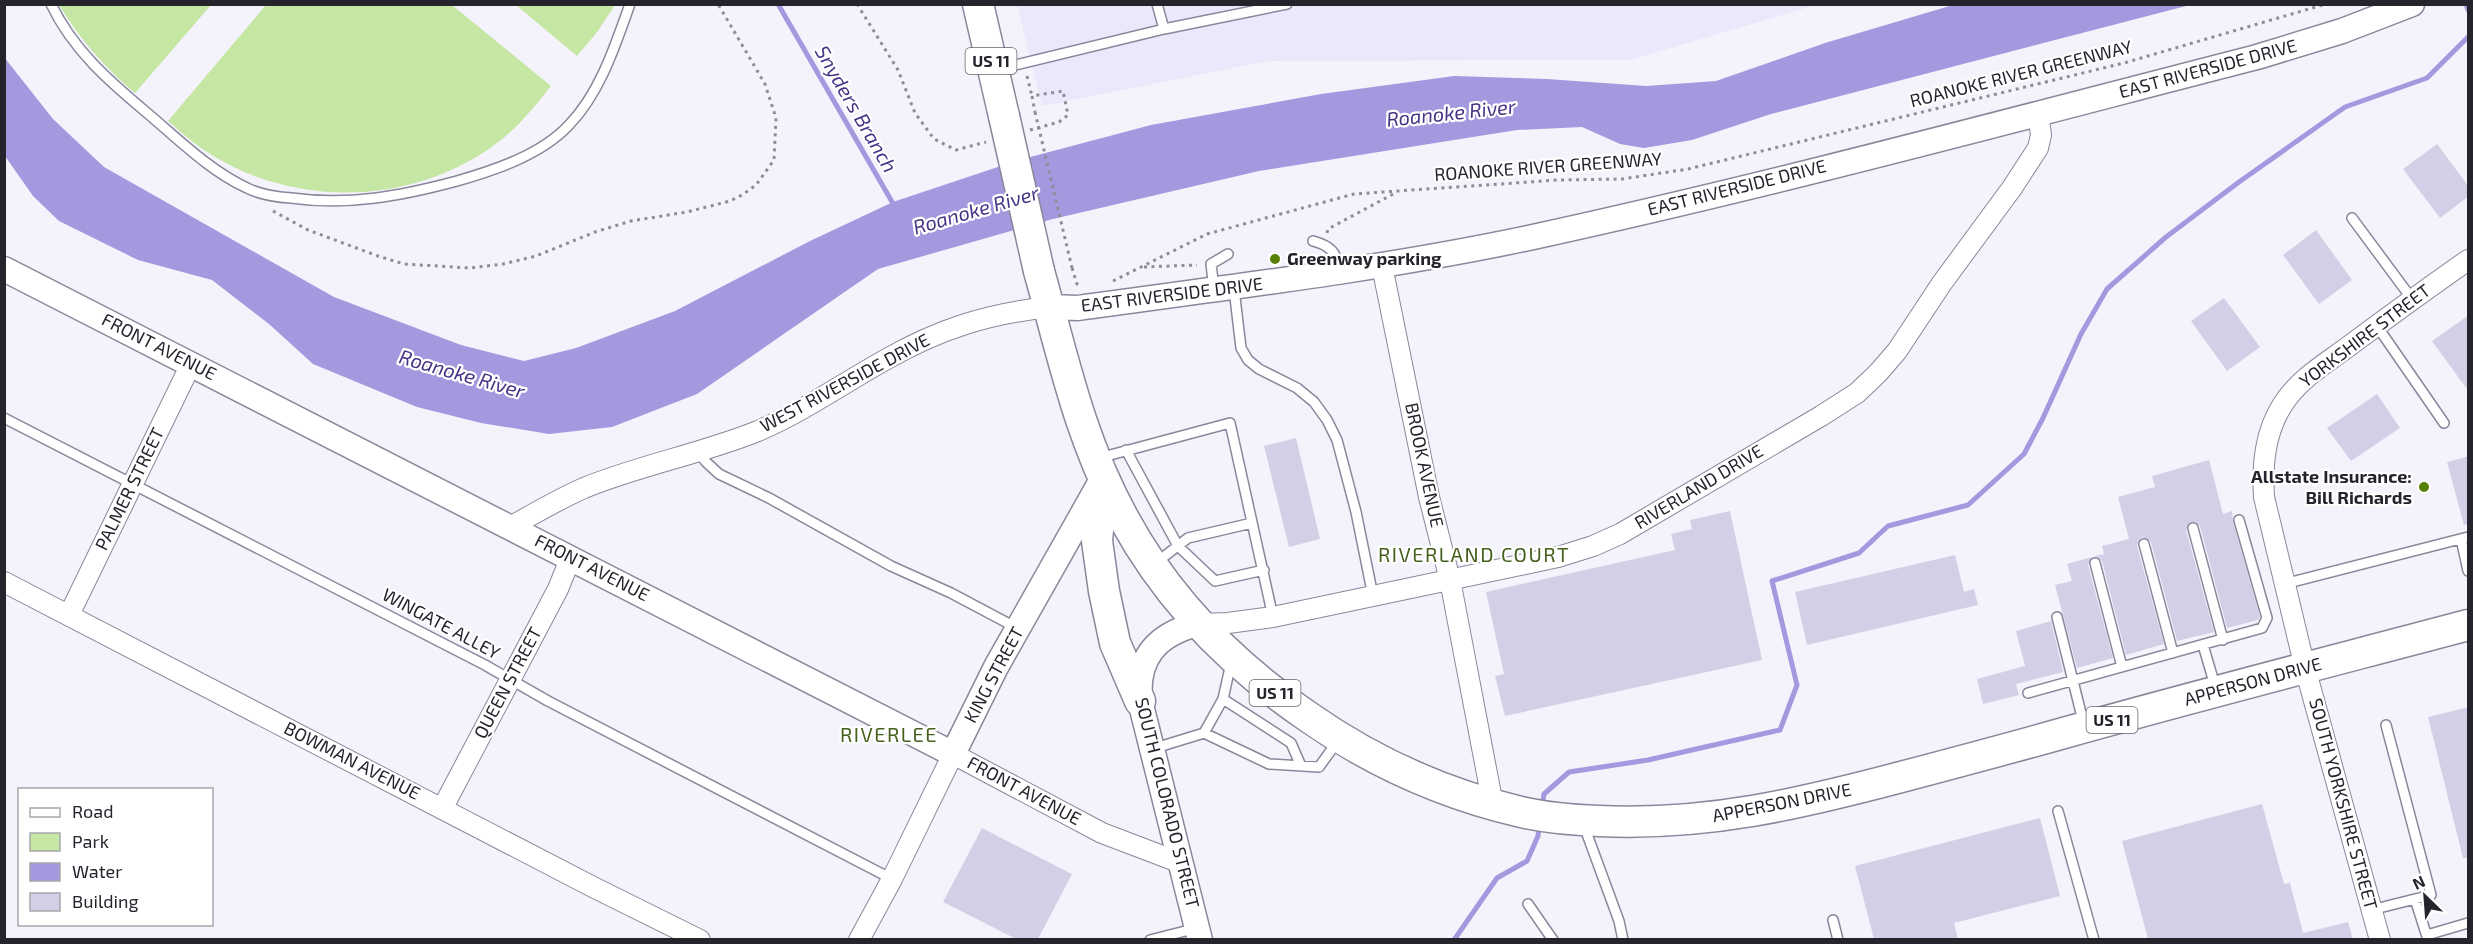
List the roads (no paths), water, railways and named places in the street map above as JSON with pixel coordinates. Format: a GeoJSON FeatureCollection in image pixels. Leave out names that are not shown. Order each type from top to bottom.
{"type":"FeatureCollection","features":[{"type":"Feature","properties":{"kind":"main road","name":"US 11"},"geometry":{"type":"LineString","coordinates":[[978,4],[1039,271],[1068,385],[1099,469]]}},
{"type":"Feature","properties":{"kind":"main road","name":"APPERSON DRIVE"},"geometry":{"type":"LineString","coordinates":[[1099,469],[1124,521],[1152,565],[1197,624],[1232,658],[1285,701],[1340,738],[1375,758],[1423,780],[1493,805],[1523,813],[1569,819],[1633,823],[1693,820],[1755,812],[1859,788],[2469,625]]}},
{"type":"Feature","properties":{"kind":"main road"},"geometry":{"type":"LineString","coordinates":[[1099,469],[1097,541],[1104,591],[1116,643],[1140,701]]}},
{"type":"Feature","properties":{"kind":"street","name":"EAST RIVERSIDE DRIVE"},"geometry":{"type":"LineString","coordinates":[[1049,307],[1078,308],[1341,272],[1532,237],[1725,192],[2257,57],[2342,31],[2412,4]]}},
{"type":"Feature","properties":{"kind":"street","name":"RIVERLAND DRIVE"},"geometry":{"type":"LineString","coordinates":[[1197,624],[1228,623],[1273,616],[1558,557],[1593,546],[1620,534],[1821,416],[1857,393],[1898,351],[1942,283],[2038,148],[2042,135],[2038,113]]}},
{"type":"Feature","properties":{"kind":"street","name":"YORKSHIRE STREET"},"geometry":{"type":"LineString","coordinates":[[2305,668],[2264,497],[2263,471],[2272,427],[2283,405],[2297,385],[2412,299],[2469,260]]}},
{"type":"Feature","properties":{"kind":"street","name":"BROOK AVENUE"},"geometry":{"type":"LineString","coordinates":[[1382,266],[1429,497],[1450,580],[1493,805]]}},
{"type":"Feature","properties":{"kind":"street","name":"FRONT AVENUE"},"geometry":{"type":"LineString","coordinates":[[4,269],[572,556],[1102,833],[1181,863]]}},
{"type":"Feature","properties":{"kind":"street","name":"WEST RIVERSIDE DRIVE"},"geometry":{"type":"LineString","coordinates":[[512,526],[548,505],[585,488],[756,431],[798,413],[884,360],[924,339],[975,320],[1008,312],[1049,307]]}},
{"type":"Feature","properties":{"kind":"street","name":"PALMER STREET"},"geometry":{"type":"LineString","coordinates":[[69,615],[191,364]]}},
{"type":"Feature","properties":{"kind":"street","name":"KING STREET"},"geometry":{"type":"LineString","coordinates":[[859,939],[892,879],[953,754],[1099,469]]}},
{"type":"Feature","properties":{"kind":"street","name":"QUEEN STREET"},"geometry":{"type":"LineString","coordinates":[[442,808],[558,589],[572,556]]}},
{"type":"Feature","properties":{"kind":"street","name":"BOWMAN AVENUE"},"geometry":{"type":"LineString","coordinates":[[4,582],[700,939]]}},
{"type":"Feature","properties":{"kind":"street","name":"SOUTH COLORADO STREET"},"geometry":{"type":"LineString","coordinates":[[1197,624],[1166,637],[1154,647],[1141,672],[1139,685],[1140,701],[1198,934]]}},
{"type":"Feature","properties":{"kind":"street","name":"SOUTH YORKSHIRE STREET"},"geometry":{"type":"LineString","coordinates":[[2305,668],[2380,939]]}},
{"type":"Feature","properties":{"kind":"lane"},"geometry":{"type":"LineString","coordinates":[[51,4],[68,34],[92,65],[213,167],[248,189],[261,193],[299,200],[341,202],[403,194],[474,176],[519,158],[553,139],[567,128],[588,102],[630,4]]}},
{"type":"Feature","properties":{"kind":"lane"},"geometry":{"type":"LineString","coordinates":[[1156,4],[1164,29]]}},
{"type":"Feature","properties":{"kind":"lane"},"geometry":{"type":"LineString","coordinates":[[993,70],[1164,29],[1287,4]]}},
{"type":"Feature","properties":{"kind":"lane"},"geometry":{"type":"LineString","coordinates":[[2352,218],[2412,299]]}},
{"type":"Feature","properties":{"kind":"lane"},"geometry":{"type":"LineString","coordinates":[[1318,242],[1337,255],[1341,272]]}},
{"type":"Feature","properties":{"kind":"lane"},"geometry":{"type":"LineString","coordinates":[[1228,254],[1211,264],[1224,288],[1241,348],[1248,360],[1259,369],[1297,388],[1314,402],[1327,420],[1337,440],[1356,512],[1373,596]]}},
{"type":"Feature","properties":{"kind":"lane"},"geometry":{"type":"LineString","coordinates":[[2377,326],[2444,423]]}},
{"type":"Feature","properties":{"kind":"lane","name":"WINGATE ALLEY"},"geometry":{"type":"LineString","coordinates":[[4,418],[892,879]]}},
{"type":"Feature","properties":{"kind":"lane"},"geometry":{"type":"LineString","coordinates":[[1099,469],[1126,450],[1230,423],[1273,616]]}},
{"type":"Feature","properties":{"kind":"lane"},"geometry":{"type":"LineString","coordinates":[[1126,450],[1178,546],[1215,581],[1264,570]]}},
{"type":"Feature","properties":{"kind":"lane"},"geometry":{"type":"LineString","coordinates":[[698,451],[719,474],[769,498],[891,566],[951,592],[1018,628]]}},
{"type":"Feature","properties":{"kind":"lane"},"geometry":{"type":"LineString","coordinates":[[2028,693],[2262,628],[2267,618],[2239,519]]}},
{"type":"Feature","properties":{"kind":"lane"},"geometry":{"type":"LineString","coordinates":[[1152,565],[1188,538],[1252,523]]}},
{"type":"Feature","properties":{"kind":"lane"},"geometry":{"type":"LineString","coordinates":[[2193,528],[2223,640]]}},
{"type":"Feature","properties":{"kind":"lane"},"geometry":{"type":"LineString","coordinates":[[2284,584],[2465,538],[2469,571]]}},
{"type":"Feature","properties":{"kind":"lane"},"geometry":{"type":"LineString","coordinates":[[2144,544],[2173,653]]}},
{"type":"Feature","properties":{"kind":"lane"},"geometry":{"type":"LineString","coordinates":[[2095,563],[2122,667]]}},
{"type":"Feature","properties":{"kind":"lane"},"geometry":{"type":"LineString","coordinates":[[2057,617],[2084,727]]}},
{"type":"Feature","properties":{"kind":"lane"},"geometry":{"type":"LineString","coordinates":[[2203,645],[2217,692]]}},
{"type":"Feature","properties":{"kind":"lane"},"geometry":{"type":"LineString","coordinates":[[1152,750],[1204,733],[1224,699],[1232,658]]}},
{"type":"Feature","properties":{"kind":"lane"},"geometry":{"type":"LineString","coordinates":[[1224,699],[1291,743],[1301,766]]}},
{"type":"Feature","properties":{"kind":"lane"},"geometry":{"type":"LineString","coordinates":[[2372,910],[2431,895],[2386,725]]}},
{"type":"Feature","properties":{"kind":"lane"},"geometry":{"type":"LineString","coordinates":[[1204,733],[1269,764],[1319,767],[1340,738]]}},
{"type":"Feature","properties":{"kind":"lane"},"geometry":{"type":"LineString","coordinates":[[2058,811],[2094,939]]}},
{"type":"Feature","properties":{"kind":"lane"},"geometry":{"type":"LineString","coordinates":[[1569,819],[1619,921],[1623,939]]}},
{"type":"Feature","properties":{"kind":"lane"},"geometry":{"type":"LineString","coordinates":[[2415,899],[2428,937],[2469,923]]}},
{"type":"Feature","properties":{"kind":"lane"},"geometry":{"type":"LineString","coordinates":[[1528,904],[1553,939]]}},
{"type":"Feature","properties":{"kind":"lane"},"geometry":{"type":"LineString","coordinates":[[1833,920],[1838,939]]}},
{"type":"Feature","properties":{"kind":"lane"},"geometry":{"type":"LineString","coordinates":[[1150,939],[1198,934]]}},
{"type":"Feature","properties":{"kind":"water","name":"Roanoke River"},"geometry":{"type":"Polygon","coordinates":[[[1953,5],[2190,5],[1771,114],[1692,140],[1644,148],[1620,144],[1582,127],[1517,130],[1259,171],[1053,219],[878,269],[697,394],[612,427],[549,434],[481,423],[417,407],[313,364],[269,324],[212,280],[138,260],[59,221],[33,196],[5,156],[4,57],[53,119],[104,167],[334,297],[461,345],[524,361],[576,348],[675,311],[810,241],[893,202],[1019,160],[1151,125],[1321,94],[1454,76],[1547,79],[1646,86],[1716,81],[1825,43],[1953,5]]]}},
{"type":"Feature","properties":{"kind":"waterway","name":"Snyders Branch"},"geometry":{"type":"LineString","coordinates":[[778,4],[895,207]]}},
{"type":"Feature","properties":{"kind":"waterway"},"geometry":{"type":"LineString","coordinates":[[2466,4],[2468,10]]}},
{"type":"Feature","properties":{"kind":"waterway"},"geometry":{"type":"LineString","coordinates":[[1542,806],[1544,794],[1569,772],[1648,760],[1780,730],[1797,685],[1772,581],[1859,553],[1888,526],[1968,505],[2024,454],[2081,334],[2107,289],[2166,237],[2345,107],[2427,78],[2468,37]]}},
{"type":"Feature","properties":{"kind":"waterway"},"geometry":{"type":"LineString","coordinates":[[1454,940],[1497,878],[1527,861],[1538,836],[1539,824]]}},
{"type":"Feature","properties":{"kind":"place","name":"Greenway parking"},"geometry":{"type":"Point","coordinates":[1275,259]}},
{"type":"Feature","properties":{"kind":"place","name":"Allstate Insurance: Bill Richards"},"geometry":{"type":"Point","coordinates":[2424,487]}},
{"type":"Feature","properties":{"kind":"district","name":"RIVERLAND COURT"},"geometry":{"type":"Point","coordinates":[1474,555]}},
{"type":"Feature","properties":{"kind":"district","name":"RIVERLEE"},"geometry":{"type":"Point","coordinates":[889,735]}}]}
